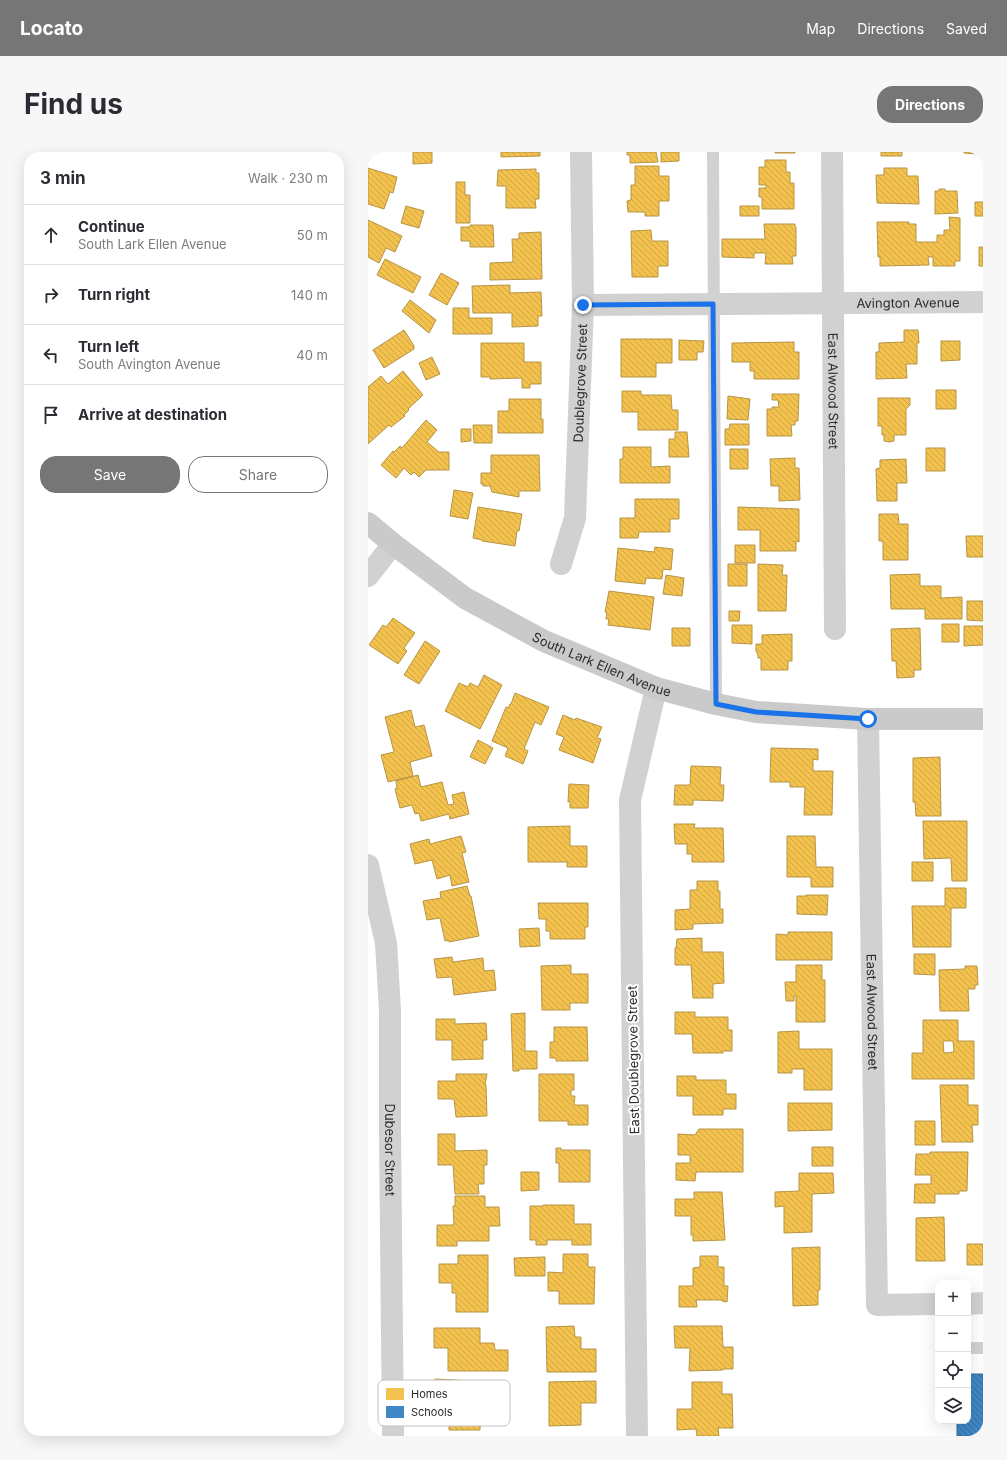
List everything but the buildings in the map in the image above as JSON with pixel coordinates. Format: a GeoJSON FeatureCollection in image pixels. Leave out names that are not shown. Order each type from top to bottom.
{"type":"FeatureCollection","features":[{"type":"Feature","properties":{"kind":"street","name":"Doublegrove Street"},"geometry":{"type":"LineString","coordinates":[[562,564],[575,518],[583,305],[581,152]]}},
{"type":"Feature","properties":{"kind":"street","name":"East Alwood Street"},"geometry":{"type":"LineString","coordinates":[[832,152],[835,629]]}},
{"type":"Feature","properties":{"kind":"street","name":"Avington Avenue"},"geometry":{"type":"LineString","coordinates":[[583,305],[983,302]]}},
{"type":"Feature","properties":{"kind":"street","name":"South Lark Ellen Avenue"},"geometry":{"type":"LineString","coordinates":[[368,523],[392,544],[465,598],[544,642],[656,688],[716,704],[756,712],[868,719],[983,719]]}},
{"type":"Feature","properties":{"kind":"street"},"geometry":{"type":"LineString","coordinates":[[368,576],[392,544]]}},
{"type":"Feature","properties":{"kind":"street","name":"East Doublegrove Street"},"geometry":{"type":"LineString","coordinates":[[637,1436],[630,800],[656,688]]}},
{"type":"Feature","properties":{"kind":"street","name":"East Alwood Street"},"geometry":{"type":"LineString","coordinates":[[868,719],[877,1305],[935,1307]]}},
{"type":"Feature","properties":{"kind":"street","name":"Dubesor Street"},"geometry":{"type":"LineString","coordinates":[[368,865],[386,943],[390,1010],[392,1380]]}},
{"type":"Feature","properties":{"kind":"street"},"geometry":{"type":"LineString","coordinates":[[971,1304],[983,1304]]}},
{"type":"Feature","properties":{"kind":"street","name":"Dubesor Street"},"geometry":{"type":"LineString","coordinates":[[393,1426],[393,1436]]}},
{"type":"Feature","properties":{"kind":"lane"},"geometry":{"type":"LineString","coordinates":[[713,152],[716,704]]}},
{"type":"Feature","properties":{"kind":"lane"},"geometry":{"type":"LineString","coordinates":[[971,1348],[983,1348]]}},
{"type":"Feature","properties":{"kind":"route"},"geometry":{"type":"LineString","coordinates":[[583,305],[713,304],[716,704],[756,712],[868,719]]}}]}
